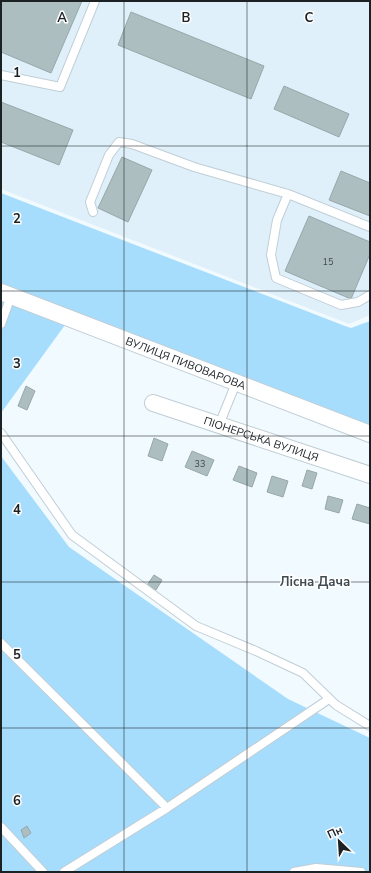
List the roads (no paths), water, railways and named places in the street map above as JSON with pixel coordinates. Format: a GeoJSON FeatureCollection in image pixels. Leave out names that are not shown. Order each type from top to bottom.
{"type":"FeatureCollection","features":[{"type":"Feature","properties":{"kind":"street","name":"ВУЛИЦЯ ПИВОВАРОВА"},"geometry":{"type":"LineString","coordinates":[[6,294],[370,434]]}},
{"type":"Feature","properties":{"kind":"street","name":"ПІОНЕРСЬКА ВУЛИЦЯ"},"geometry":{"type":"LineString","coordinates":[[153,403],[370,475]]}},
{"type":"Feature","properties":{"kind":"lane"},"geometry":{"type":"LineString","coordinates":[[1,75],[60,87],[95,1]]}},
{"type":"Feature","properties":{"kind":"lane"},"geometry":{"type":"LineString","coordinates":[[93,212],[90,202],[109,155],[119,142],[132,144],[194,167],[288,194],[370,227]]}},
{"type":"Feature","properties":{"kind":"lane"},"geometry":{"type":"LineString","coordinates":[[288,194],[277,220],[271,255],[276,278],[341,305],[358,302],[370,295]]}},
{"type":"Feature","properties":{"kind":"lane"},"geometry":{"type":"LineString","coordinates":[[1,324],[6,294]]}},
{"type":"Feature","properties":{"kind":"lane"},"geometry":{"type":"LineString","coordinates":[[219,425],[236,383]]}},
{"type":"Feature","properties":{"kind":"lane"},"geometry":{"type":"LineString","coordinates":[[1,432],[44,492],[72,535],[196,626],[256,651],[303,673],[336,705],[370,726]]}},
{"type":"Feature","properties":{"kind":"lane"},"geometry":{"type":"LineString","coordinates":[[1,642],[167,808]]}},
{"type":"Feature","properties":{"kind":"lane"},"geometry":{"type":"LineString","coordinates":[[64,872],[167,808],[329,699]]}},
{"type":"Feature","properties":{"kind":"lane"},"geometry":{"type":"LineString","coordinates":[[1,827],[43,872]]}},
{"type":"Feature","properties":{"kind":"lane"},"geometry":{"type":"LineString","coordinates":[[294,872],[316,868],[361,872]]}},
{"type":"Feature","properties":{"kind":"district","name":"Лісна Дача"},"geometry":{"type":"Point","coordinates":[315,581]}}]}
